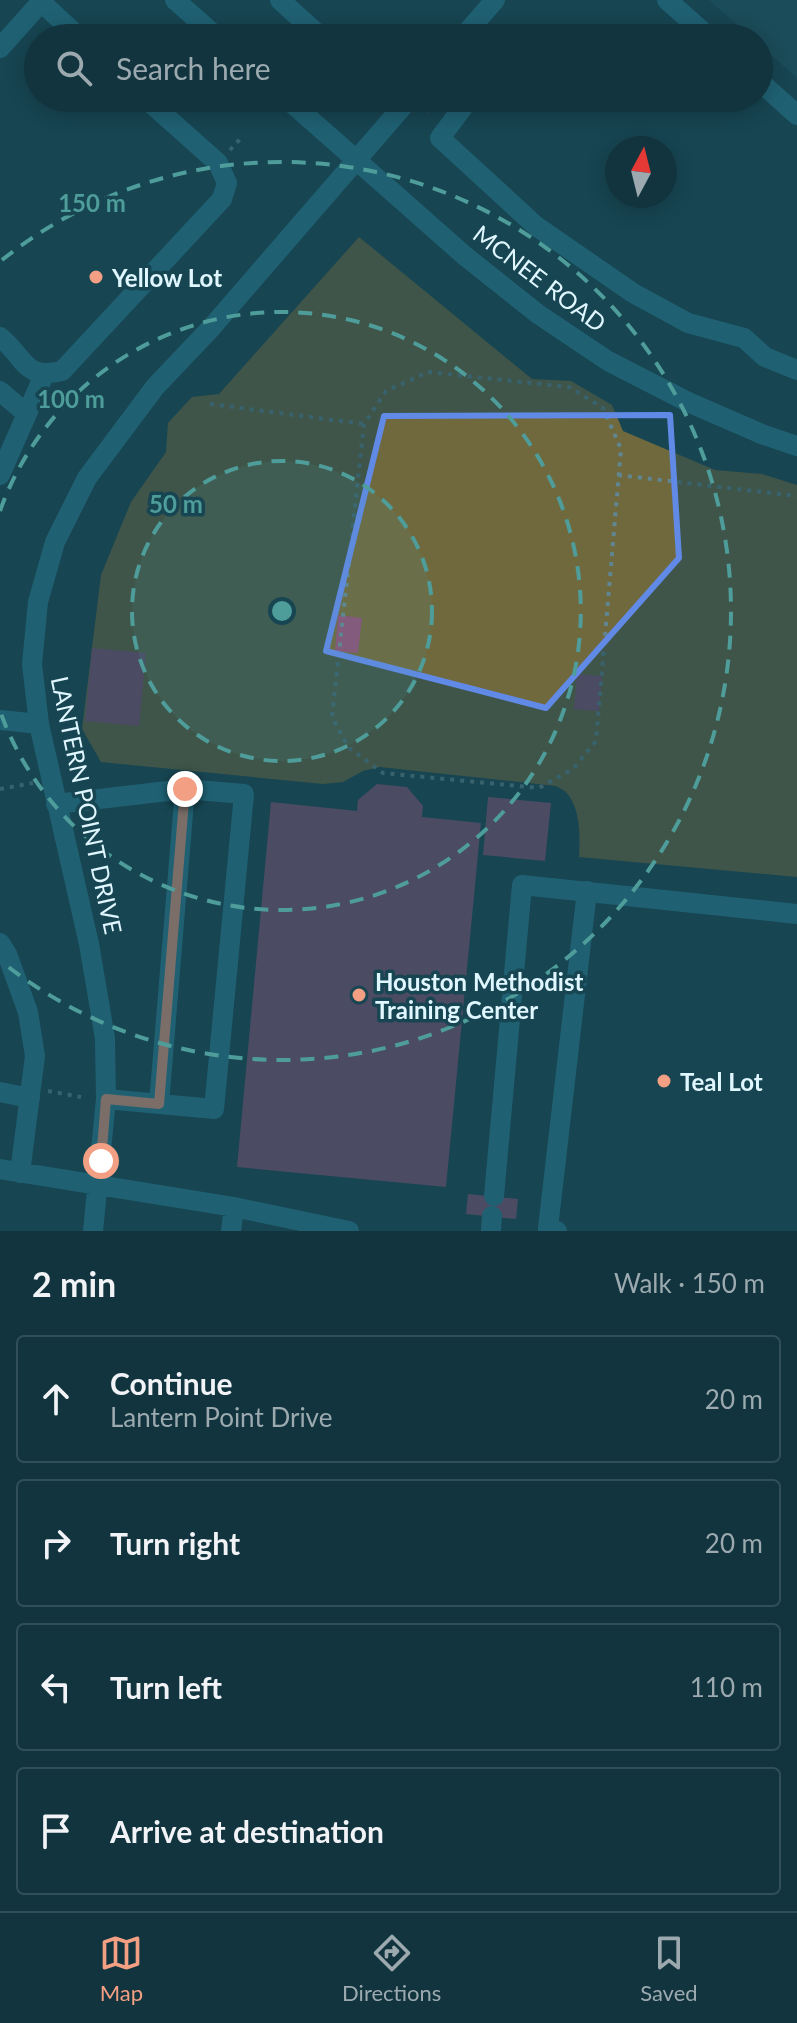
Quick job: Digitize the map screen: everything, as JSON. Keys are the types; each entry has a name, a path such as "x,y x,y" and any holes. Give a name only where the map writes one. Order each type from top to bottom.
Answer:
{"street":[{"path":"280,0 307,24"},
{"path":"474,24 495,0"},
{"path":"667,0 694,24"},
{"path":"0,48 41,2 65,24"},
{"path":"183,2 204,24"},
{"path":"773,94 797,115"},
{"path":"0,337 31,371 44,375 62,371 222,199 227,183 218,163 161,112"},
{"name":"MCNEE ROAD","path":"302,112 477,266 538,314 608,361 688,402 797,446"},
{"name":"LANTERN POINT DRIVE","path":"93,1231 106,1099 105,1038 89,944 39,724 32,664 38,602 55,542 87,478 155,387 211,328 398,112"},
{"path":"459,112 440,138 536,226 633,293 688,323 744,338 765,357 797,370"},
{"path":"0,475 44,375"},
{"path":"0,391 27,414"},
{"path":"0,720 39,724"},
{"path":"159,1104 185,789"},
{"path":"56,804 185,789 244,794 214,1109 106,1099"},
{"path":"493,1215 522,885 797,914"},
{"path":"557,1231 548,1228 587,891"},
{"path":"0,943 28,1012 35,1056 31,1093 10,1171 234,1207 349,1231"},
{"path":"0,1092 31,1093"},
{"path":"231,1231 234,1207"}],"path":[{"path":"428,372 569,387 603,408 621,449 596,741 573,769 539,788 383,773 348,747 332,717 364,424 386,391 428,372"},
{"path":"210,404 364,424"},
{"path":"618,475 797,496"},
{"path":"0,789 33,783"},
{"path":"31,1093 81,1097"}],"highlighted area":[{"path":"670,415 679,558 546,708 326,651 384,416"}],"shaded area":[{"path":"709,0 797,0 797,78 773,57 773,24 736,24"},
{"path":"359,237 532,379 571,381 612,405 623,431 715,470 762,474 797,485 797,877 579,857 575,807 567,793 556,786 380,767 363,771 343,782 323,784 101,762 82,729 101,575 131,502 166,452 168,423 192,397 219,394"}],"building":[{"path":"338,615 362,618 358,653 335,651"},
{"path":"92,648 146,653 139,726 85,721"},
{"path":"577,674 602,676 599,711 574,709"},
{"name":"Houston Methodist Training Center","path":"377,784 407,787 423,806 422,817 481,823 446,1187 237,1167 271,802 357,811 358,800"},
{"path":"488,797 551,803 545,861 483,855"},
{"path":"468,1194 518,1199 516,1219 466,1214"}],"place":[{"name":"Yellow Lot","path":"96,277"},
{"name":"Houston Methodist Training Center","path":"359,995"},
{"name":"Teal Lot","path":"664,1081"}],"route":[{"path":"101,1161 106,1099 159,1104 185,789"}]}
